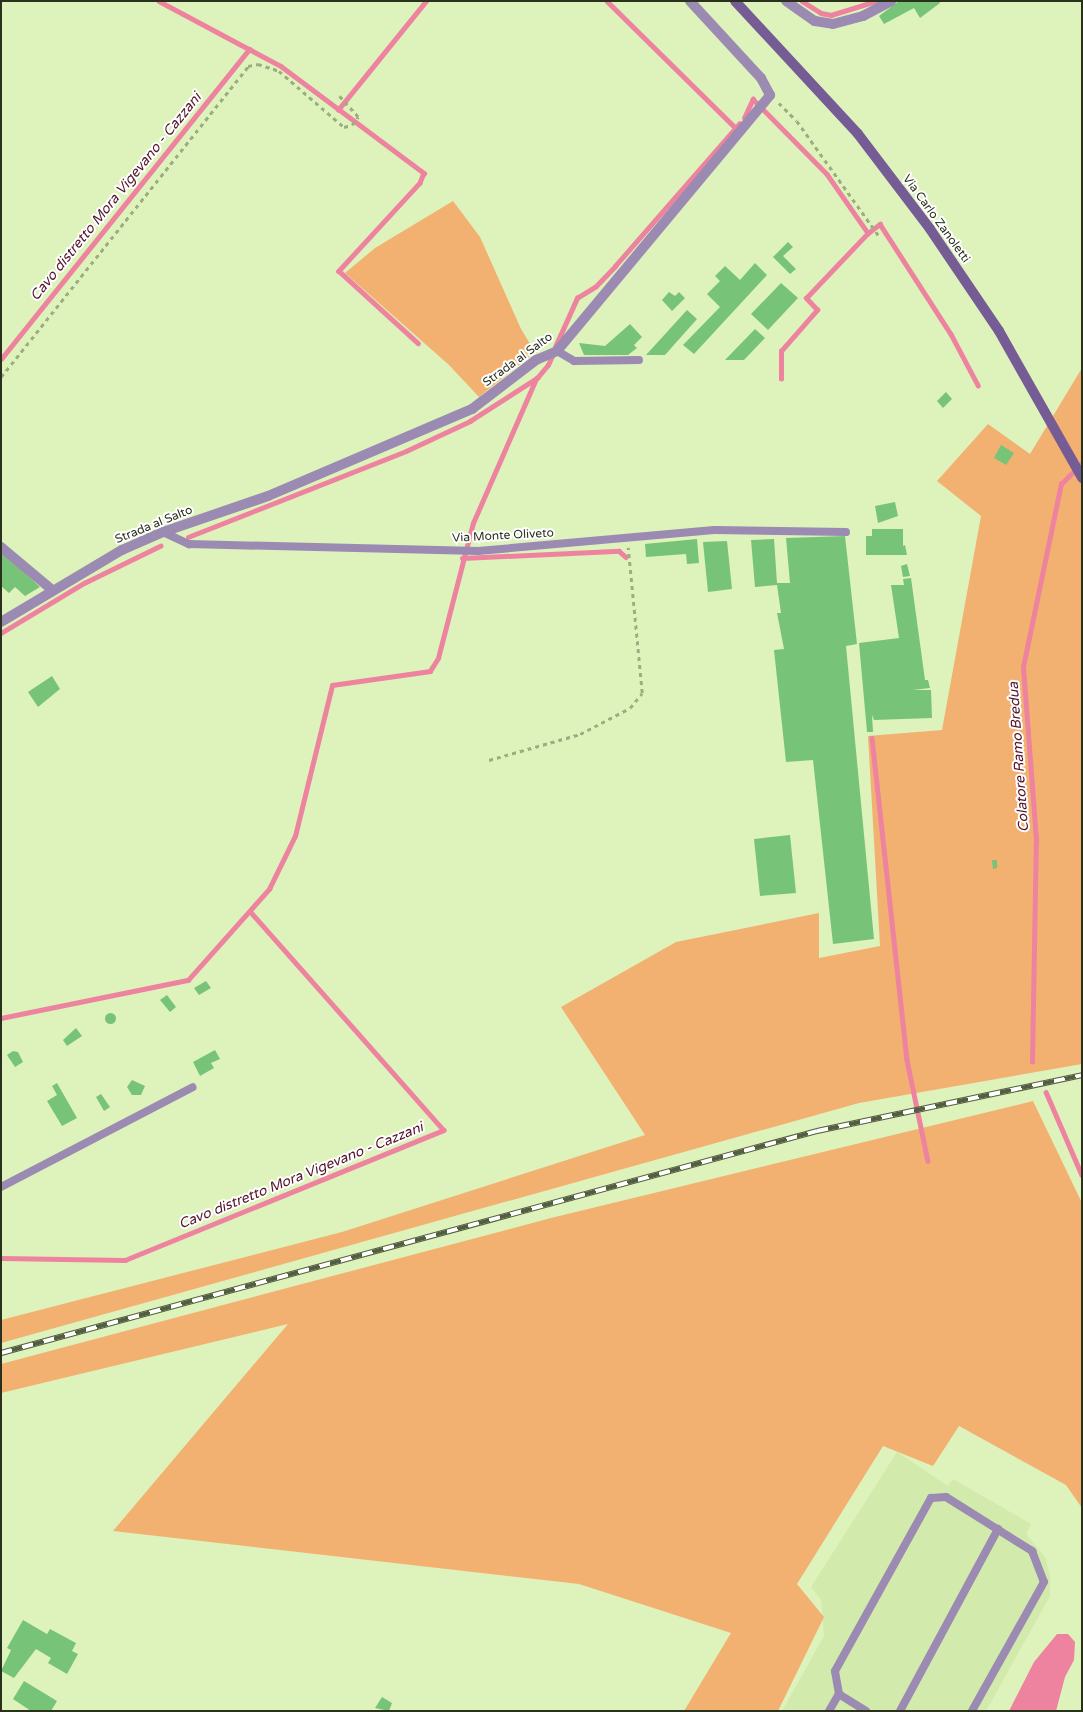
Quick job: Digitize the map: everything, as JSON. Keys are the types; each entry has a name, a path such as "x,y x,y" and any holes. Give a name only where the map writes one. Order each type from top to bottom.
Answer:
{"main road":[{"name":"Via Carlo Zanoletti","path":"735,1 858,134 930,229 999,331 1080,475"}],"street":[{"path":"690,1 761,78 767,98"},
{"path":"786,1 815,21 833,24 863,16 891,1"},
{"name":"Strada al Salto","path":"1,622 51,589 122,550 163,532 268,496 472,409 536,360 553,352 767,98"},
{"path":"1,547 51,589"}],"lane":[{"path":"553,352 574,361 639,360"},
{"name":"Via Monte Oliveto","path":"163,532 189,544 458,551 628,539 714,530 846,532"},
{"path":"1,1188 193,1087"},
{"path":"829,1711 839,1694 835,1671 931,1498 946,1497 1032,1550 1044,1582 972,1711"},
{"path":"900,1711 998,1529"},
{"path":"839,1694 866,1711"}],"path":[{"path":"1,377 248,66 258,64 279,71 344,127 352,125 358,117 340,96"},
{"path":"767,98 797,121 878,235"},
{"path":"490,760 580,734 630,708 642,693 628,539"}],"shaded area":[{"path":"453,201 480,237 521,329 535,352 479,397 449,365 345,273 375,248"},
{"path":"1082,368 1082,1064 859,1103 1,1343 1,1320 342,1232 645,1135 561,1007 676,942 819,913 819,958 880,946 868,736 942,730 981,516 937,481 988,424 1030,454"},
{"path":"1033,1101 1082,1203 1082,1508 1066,1485 959,1426 933,1466 883,1446 797,1584 824,1617 778,1711 684,1711 731,1633 579,1584 113,1531 288,1324 1,1393 1,1364 551,1218"},
{"path":"897,1452 948,1486 953,1479 1031,1524 1026,1534 1045,1557 1050,1575 1050,1596 986,1711 782,1711 824,1636 821,1600 811,1587"},
{"path":"1057,1634 1068,1634 1075,1642 1074,1660 1065,1677 1056,1711 1009,1711 1034,1662"}],"building":[{"path":"899,1 939,1 940,3 920,18 914,8 884,24 879,16"},
{"path":"788,242 793,247 783,256 796,269 790,274 773,257"},
{"path":"755,263 767,275 694,354 683,345 720,307 707,294 720,281 715,276 725,266 740,280"},
{"path":"781,283 798,298 768,330 751,314"},
{"path":"669,292 675,296 679,292 685,298 672,311 662,300"},
{"path":"687,310 697,319 665,355 646,355"},
{"path":"630,324 642,337 634,345 637,348 628,355 584,355 579,343 605,346"},
{"path":"755,329 765,338 744,360 725,360"},
{"path":"946,392 952,399 943,408 937,401"},
{"path":"1001,445 1014,453 1006,465 994,458"},
{"path":"895,502 898,516 878,523 875,506"},
{"path":"872,529 903,529 903,546 905,545 907,555 866,555 866,536 872,536"},
{"path":"845,536 857,644 846,646 874,939 833,944 813,760 786,762 774,650 784,649 777,613 781,613 777,585 755,587 751,540 774,539 777,583 790,583 786,538"},
{"path":"697,539 699,563 687,564 686,554 646,557 645,544"},
{"path":"727,541 732,589 708,592 703,542"},
{"path":"1,553 40,587 25,596 15,587 9,593 1,586"},
{"path":"907,564 910,576 903,577 901,566"},
{"path":"911,578 925,680 928,680 930,688 913,690 931,690 932,718 874,720 872,715 873,732 867,732 859,643 899,638 891,585 904,585 903,579"},
{"path":"52,676 60,689 38,707 28,692"},
{"path":"790,835 796,893 760,896 754,839"},
{"path":"992,860 997,860 997,868 993,869"},
{"path":"206,981 211,988 199,995 194,988"},
{"path":"167,995 176,1007 170,1012 160,1000"},
{"path":"110,1012 116,1018 110,1024 104,1018"},
{"path":"76,1028 82,1036 67,1046 63,1040"},
{"path":"215,1050 220,1059 211,1063 214,1068 200,1076 193,1062"},
{"path":"13,1051 18,1052 23,1062 15,1067 7,1055"},
{"path":"132,1080 145,1086 141,1095 132,1095 127,1087"},
{"path":"57,1083 77,1118 62,1126 47,1101 57,1095 52,1086"},
{"path":"101,1094 110,1107 104,1111 96,1097"},
{"path":"23,1620 47,1634 50,1629 76,1643 72,1651 78,1654 67,1674 48,1663 51,1658 36,1649 14,1678 1,1671 11,1650 7,1648"},
{"path":"24,1681 57,1701 51,1711 31,1711 13,1699"},
{"path":"382,1697 392,1703 389,1711 375,1708"}],"waterway":[{"name":"Cavo distretto Mora Vigevano - Cazzani","path":"159,1 249,49"},
{"name":"Cavo distretto Mora Vigevano - Cazzani","path":"338,110 426,1"},
{"name":"Cavo distretto Mora Vigevano - Cazzani","path":"607,1 736,128"},
{"name":"Cavo distretto Mora Vigevano - Cazzani","path":"802,1 821,13 831,15 876,1"},
{"name":"Cavo distretto Mora Vigevano - Cazzani","path":"1,359 249,49 281,66 424,173 420,183 339,271 418,343"},
{"name":"Cavo distretto Mora Vigevano - Cazzani","path":"744,118 753,99 827,174 868,233 880,224 951,334 978,385"},
{"name":"Cavo distretto Mora Vigevano - Cazzani","path":"555,347 577,298 596,286 615,266 739,124"},
{"name":"Cavo distretto Mora Vigevano - Cazzani","path":"781,379 781,351 817,310 806,298 868,233"},
{"name":"Cavo distretto Mora Vigevano - Cazzani","path":"188,537 406,451 470,421 537,378 548,365 553,354"},
{"name":"Cavo distretto Mora Vigevano - Cazzani","path":"1,1018 188,980 269,889 295,836 332,685 430,671 438,658 473,523 536,379"},
{"name":"Colatore Ramo Bredua","path":"1032,1062 1036,840 1023,667 1061,484 1082,463"},
{"path":"1,633 84,583 160,546"},
{"name":"Cavo distretto Mora Vigevano - Cazzani","path":"462,558 619,551 626,557"},
{"path":"872,738 907,1060 928,1161"},
{"name":"Cavo distretto Mora Vigevano - Cazzani","path":"1,1258 125,1260 443,1130 250,912"},
{"name":"Colatore Ramo Bredua","path":"1046,1092 1082,1175"}],"railway":[{"path":"1,1353 817,1131 1082,1075"}]}
